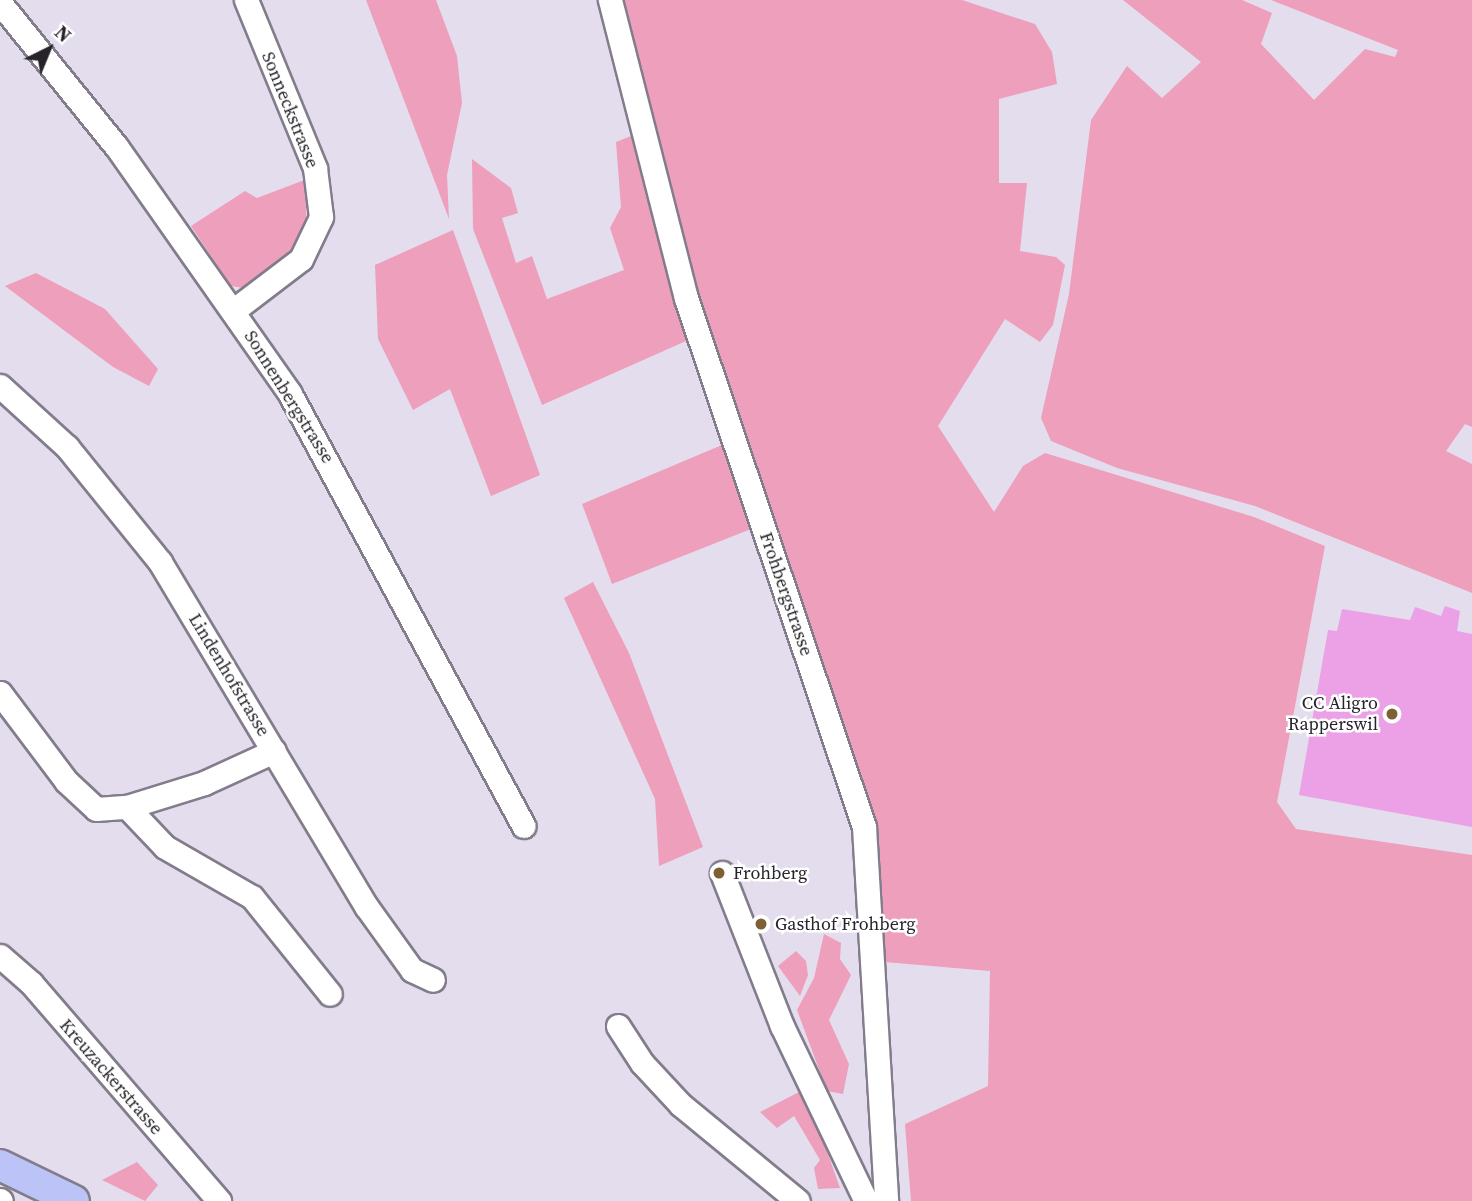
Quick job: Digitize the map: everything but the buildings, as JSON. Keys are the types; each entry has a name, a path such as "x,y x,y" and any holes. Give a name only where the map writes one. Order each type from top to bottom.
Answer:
{"main road":[{"path":"0,1165 74,1201"}],"street":[{"name":"Sonneckstrasse","path":"234,310 301,259 321,217 315,167 246,0"},
{"name":"Frohbergstrasse","path":"610,0 686,298 864,827 886,1201"},
{"name":"Sonnenbergstrasse","path":"0,3 116,146 234,310 321,446 524,826"},
{"name":"Lindenhofstrasse","path":"0,386 67,447 126,515 160,562 366,906 412,970 433,980"},
{"path":"0,694 88,805 103,810 127,807 204,783 274,751"},
{"path":"127,807 165,847 252,897 330,994"},
{"path":"722,873 782,1026 866,1201"},
{"name":"Kreuzackerstrasse","path":"0,956 30,983 219,1201"},
{"path":"618,1026 642,1063 681,1105 798,1201"}],"shaded area":[{"path":"366,0 436,0 457,56 462,103 447,175 449,219"},
{"path":"624,0 962,0 1035,24 1052,52 1057,84 999,99 999,183 1027,183 1020,251 1056,257 1065,265 1053,325 1040,342 1005,319 938,426 994,512 1023,466 1045,453 1254,517 1325,546 1277,802 1296,829 1472,855 1472,1201 911,1201 905,1124 988,1086 990,971 884,962 873,830 671,206"},
{"path":"1123,0 1242,0 1272,13 1261,44 1314,100 1365,49 1395,57 1398,50 1271,0 1472,0 1472,427 1465,424 1446,451 1472,464 1472,593 1255,506 1117,468 1051,441 1041,418 1069,294 1091,120 1127,66 1162,98 1201,62"},
{"path":"631,136 686,341 542,405 473,229 472,159 511,188 518,213 502,218 516,263 532,256 547,299 624,270 610,228 621,207 616,142"},
{"path":"307,179 306,223 291,252 243,288 231,286 191,226 245,191 257,198"},
{"path":"453,230 540,475 491,496 450,389 413,410 378,339 375,265"},
{"path":"36,273 105,309 158,369 149,386 113,367 5,286"},
{"path":"722,445 751,529 612,584 582,504"},
{"path":"593,582 629,653 703,847 659,866 655,799 564,598"},
{"path":"824,934 841,943 840,959 851,975 829,1020 849,1064 843,1094 827,1091 797,1010 814,978"},
{"path":"796,951 806,961 808,975 800,996 778,966"},
{"path":"805,1089 840,1188 818,1189 814,1168 820,1160 794,1116 777,1128 760,1112"},
{"path":"137,1162 158,1185 145,1201 102,1180"}],"place":[{"name":"CC Aligro Rapperswil","path":"1392,714"},
{"name":"Frohberg","path":"719,873"},
{"name":"Gasthof Frohberg","path":"761,924"}]}
